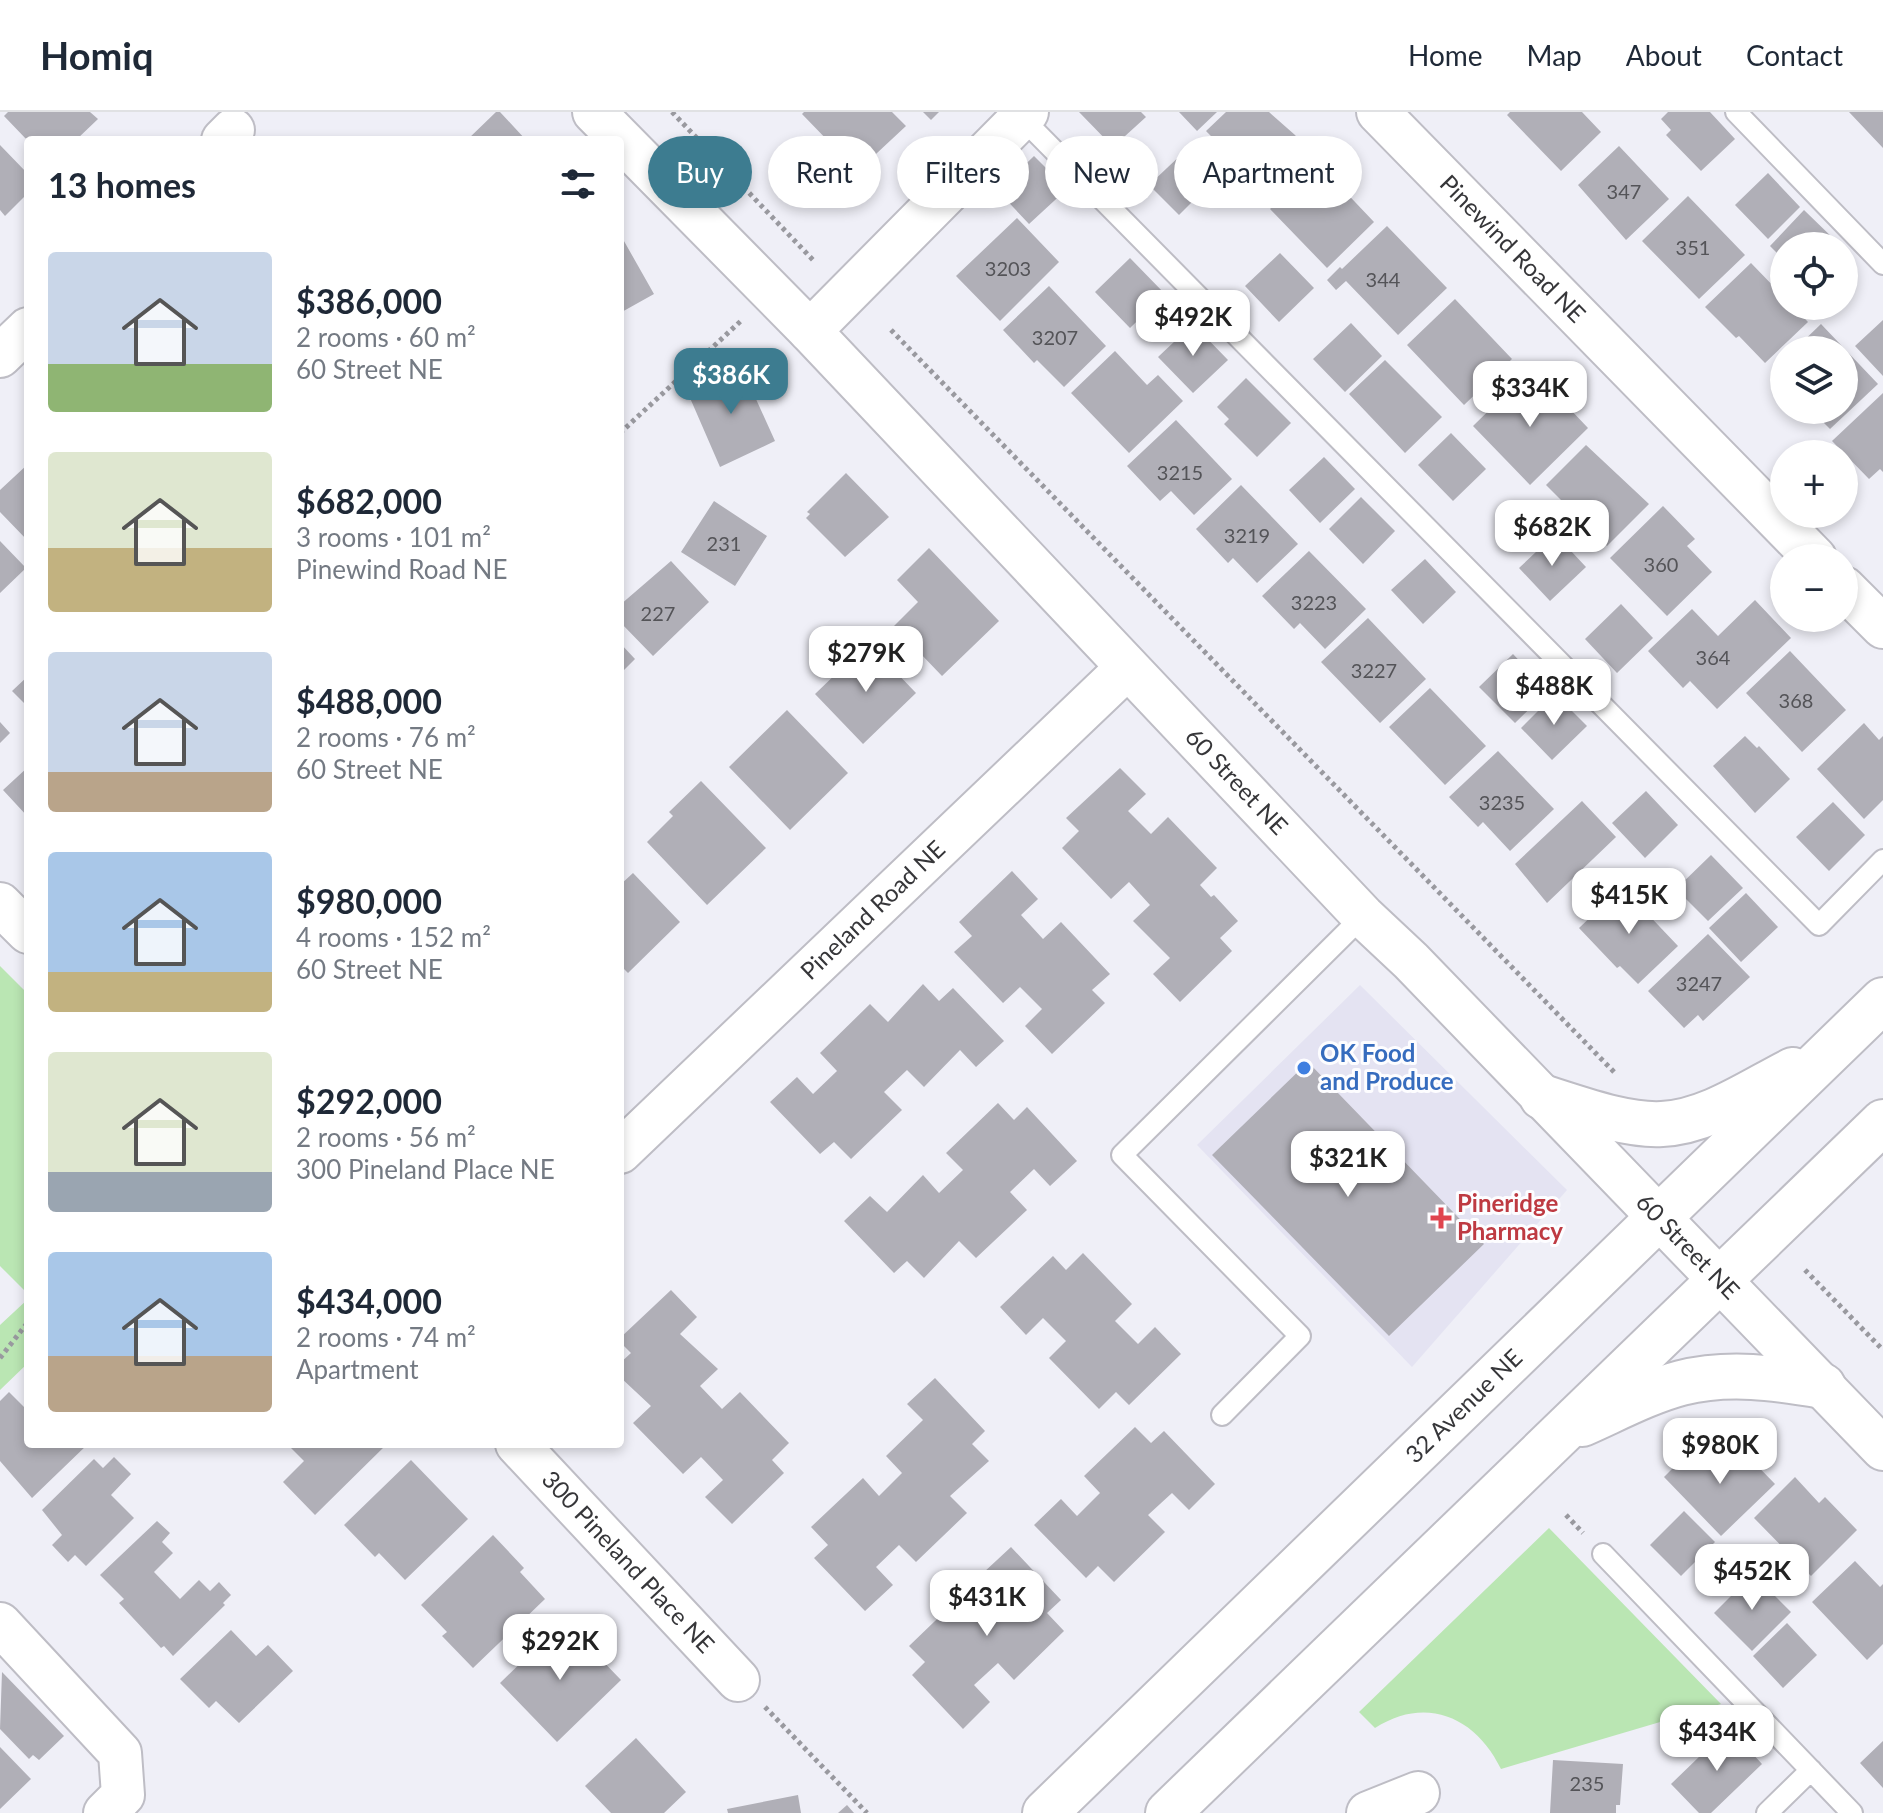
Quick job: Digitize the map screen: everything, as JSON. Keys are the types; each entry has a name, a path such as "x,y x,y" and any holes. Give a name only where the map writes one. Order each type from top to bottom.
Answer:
{"main road":[{"name":"32 Avenue NE","path":"1045,1813 1883,1000"},
{"path":"1542,1097 1618,1119 1662,1124 1703,1115 1831,1051"},
{"path":"1168,1813 1883,1122"},
{"path":"1562,1432 1680,1384 1752,1376 1823,1386"}],"street":[{"name":"60 Street NE","path":"594,112 617,136"},
{"name":"Pinewind Road NE","path":"1378,112 1801,544"},
{"path":"810,331 1022,114"},
{"name":"60 Street NE","path":"624,143 810,331 1363,916 1411,961 1883,1449"},
{"path":"0,356 24,333"},
{"path":"1858,602 1883,627"},
{"name":"Pineland Road NE","path":"624,1148 1127,668"},
{"path":"0,904 24,928"},
{"name":"300 Pineland Place NE","path":"521,1448 738,1680"},
{"path":"0,1624 120,1753 123,1795 105,1813"},
{"path":"1368,1813 1418,1793"}],"lane":[{"path":"1736,112 1883,264"},
{"path":"1022,114 1819,925 1883,860"},
{"path":"1222,1415 1300,1336 1122,1155 1363,916"},
{"path":"1603,1554 1852,1813"},
{"path":"1767,1813 1811,1770"}],"path":[{"path":"672,112 814,261"},
{"path":"624,429 771,293"},
{"path":"891,330 1620,1078"},
{"path":"1805,1270 1883,1350"},
{"path":"0,1358 24,1327"},
{"path":"738,1680 867,1813"}],"shaded area":[{"path":"1360,985 1567,1190 1412,1367 1197,1145"}],"green space":[{"path":"0,966 24,990 24,1290 0,1266"},
{"path":"24,1303 24,1367 0,1390 0,1325"},
{"path":"1549,1528 1721,1704 1501,1769 1478,1736 1464,1724 1448,1717 1413,1713 1375,1728 1359,1712"}],"building":[{"path":"8,112 90,112 98,119 80,136 24,137 4,116"},
{"path":"496,112 500,112 522,136 471,136"},
{"path":"892,112 906,126 881,149 881,136 823,136 802,114"},
{"path":"923,112 939,112 931,120"},
{"path":"1079,112 1141,112 1146,117 1125,136 1102,136"},
{"path":"1179,112 1217,112 1197,131"},
{"path":"1226,112 1269,112 1296,136 1211,136 1206,131"},
{"path":"1510,112 1582,112 1601,132 1561,171 1507,115"},
{"path":"1668,112 1710,112 1735,139 1701,171 1666,135 1671,130 1661,119"},
{"path":"1849,112 1883,112 1883,148"},
{"path":"0,145 24,170 24,197 5,216 0,210"},
{"path":"1619,146 1669,199 1626,240 1578,185"},
{"path":"1034,156 1045,167 1046,208 1029,224 1014,208 1029,208 1029,161"},
{"path":"1174,161 1174,208 1186,208 1179,215 1158,194 1158,176"},
{"path":"1768,173 1800,207 1775,232 1770,232 1768,239 1735,205"},
{"path":"1688,196 1745,255 1699,299 1642,241"},
{"path":"1361,208 1374,222 1327,268 1270,209"},
{"path":"1804,210 1827,232 1783,232"},
{"path":"1017,218 1059,262 1000,321 956,276"},
{"path":"1387,226 1447,288 1398,335 1346,281 1336,290 1327,280"},
{"path":"624,241 654,294 624,311"},
{"path":"1280,253 1314,288 1279,322 1245,286"},
{"path":"1130,258 1165,294 1130,328 1095,292"},
{"path":"1751,263 1770,283 1770,320 1808,322 1793,336 1770,336 1770,358 1765,363 1705,307"},
{"path":"1049,286 1106,346 1064,387 1037,360 1034,363 1003,330"},
{"path":"1455,299 1512,359 1464,405 1407,345"},
{"path":"1883,320 1883,376 1858,349 1858,343"},
{"path":"1351,323 1382,356 1345,392 1313,359"},
{"path":"1193,324 1228,360 1193,393 1158,357"},
{"path":"1821,324 1832,336 1809,336"},
{"path":"1115,351 1147,385 1158,375 1183,401 1129,453 1071,393"},
{"path":"1385,360 1442,417 1405,453 1349,394"},
{"path":"1858,363 1878,384 1858,403"},
{"path":"741,366 775,441 720,467 687,391"},
{"path":"1523,377 1542,396 1550,388 1588,428 1530,485 1473,426"},
{"path":"1246,378 1291,423 1257,457 1224,424 1229,419 1217,407"},
{"path":"1883,393 1883,472 1880,469 1869,479 1858,468 1858,440 1833,440 1850,424 1858,424 1858,417"},
{"path":"1176,420 1232,479 1194,515 1171,491 1160,501 1127,466"},
{"path":"1451,433 1486,469 1453,501 1418,465"},
{"path":"1586,445 1649,504 1607,546 1546,485"},
{"path":"1324,457 1355,489 1320,523 1289,490"},
{"path":"24,468 24,537 0,512 0,490"},
{"path":"846,473 889,517 845,557 806,518 810,514 807,512"},
{"path":"1241,485 1298,544 1257,583 1233,558 1228,563 1196,529"},
{"path":"1361,497 1395,531 1363,564 1329,529"},
{"path":"714,501 767,536 735,586 681,552"},
{"path":"1663,506 1695,539 1687,546 1712,572 1667,616 1610,558"},
{"path":"1555,534 1586,567 1550,601 1519,568"},
{"path":"0,541 24,566 24,570 0,593"},
{"path":"929,548 999,621 942,676 894,626 918,602 897,580"},
{"path":"1309,551 1366,609 1325,649 1300,623 1294,629 1262,596"},
{"path":"1425,559 1456,592 1423,624 1391,590"},
{"path":"671,561 709,602 653,656 624,626 624,602"},
{"path":"1755,600 1770,616 1770,632 1785,632 1791,638 1717,709 1690,681 1683,688 1648,651 1692,609 1718,636"},
{"path":"1621,604 1653,638 1617,673 1585,639"},
{"path":"1368,618 1426,679 1380,723 1321,662"},
{"path":"868,643 916,693 863,744 815,694"},
{"path":"624,647 635,659 624,670"},
{"path":"1790,651 1846,710 1802,752 1746,693"},
{"path":"1513,654 1548,691 1515,723 1479,687"},
{"path":"24,680 24,703 12,691"},
{"path":"1430,688 1486,746 1445,785 1389,727"},
{"path":"1555,694 1587,726 1552,760 1521,728"},
{"path":"787,710 848,773 790,830 729,767"},
{"path":"0,722 10,733 0,743"},
{"path":"1864,723 1879,740 1883,736 1883,800 1864,819 1817,769"},
{"path":"1745,736 1757,748 1759,746 1790,779 1755,813 1713,766"},
{"path":"1498,751 1554,809 1510,851 1483,822 1478,827 1449,797"},
{"path":"1120,768 1146,794 1128,811 1151,834 1168,817 1217,868 1200,885 1238,921 1220,938 1232,951 1180,1002 1153,974 1170,958 1133,921 1150,905 1129,882 1111,899 1062,848 1079,831 1066,818"},
{"path":"24,771 24,813 3,790"},
{"path":"701,781 766,848 707,905 647,842 673,816 669,812"},
{"path":"1646,791 1678,825 1645,858 1612,823"},
{"path":"1582,801 1616,837 1547,903 1515,864"},
{"path":"1833,802 1865,835 1829,871 1796,837"},
{"path":"1711,855 1743,888 1708,921 1676,889"},
{"path":"1012,871 1038,899 1021,915 1043,939 1061,922 1110,974 1092,990 1105,1003 1052,1054 1025,1026 1042,1009 1020,987 1003,1003 954,952 972,936 959,922"},
{"path":"633,873 680,922 628,973 624,969 624,881"},
{"path":"1622,887 1678,946 1638,984 1620,966 1617,968 1579,928"},
{"path":"1746,893 1778,927 1741,962 1709,928"},
{"path":"1708,934 1750,977 1703,1021 1698,1015 1684,1028 1648,991"},
{"path":"923,984 939,1001 953,988 1004,1041 976,1067 960,1050 924,1087 907,1070 884,1092 902,1110 851,1159 834,1142 820,1154 770,1102 797,1077 813,1094 837,1071 820,1053 870,1004 888,1022"},
{"path":"1308,1062 1484,1244 1389,1336 1212,1155"},
{"path":"998,1103 1014,1120 1027,1107 1077,1161 1050,1186 1034,1169 1010,1192 1027,1210 976,1258 959,1241 924,1278 907,1261 894,1273 844,1221 870,1196 887,1212 923,1175 939,1193 963,1170 946,1153"},
{"path":"1083,1253 1132,1304 1115,1321 1138,1344 1155,1327 1181,1354 1129,1405 1116,1392 1099,1409 1049,1358 1066,1341 1043,1318 1026,1335 1000,1307 1053,1256 1066,1270"},
{"path":"671,1290 697,1317 680,1334 718,1369 700,1386 722,1409 740,1392 789,1443 772,1460 784,1473 732,1524 705,1497 723,1480 701,1457 683,1474 633,1423 651,1406 624,1381 624,1359 631,1353 624,1346 624,1334"},
{"path":"935,1378 985,1431 972,1444 989,1461 950,1496 967,1513 916,1562 899,1545 876,1567 893,1585 865,1611 814,1558 828,1545 811,1527 863,1478 879,1496 902,1473 886,1456 923,1420 907,1404"},
{"path":"9,1392 24,1407 24,1448 84,1448 32,1498 0,1461 0,1401"},
{"path":"1135,1427 1151,1443 1164,1431 1215,1484 1189,1510 1172,1493 1148,1515 1165,1532 1114,1582 1098,1566 1086,1578 1034,1525 1061,1499 1077,1516 1100,1493 1084,1476"},
{"path":"1696,1445 1716,1466 1738,1446 1775,1484 1721,1536 1664,1477"},
{"path":"291,1448 383,1448 315,1515 283,1482 304,1461"},
{"path":"114,1457 131,1474 111,1495 134,1518 86,1566 75,1555 68,1562 52,1545 62,1535 42,1510 94,1459 103,1468"},
{"path":"411,1460 468,1519 405,1580 379,1553 375,1557 344,1525"},
{"path":"1795,1477 1819,1503 1825,1497 1857,1530 1811,1576 1754,1518"},
{"path":"1684,1511 1715,1542 1681,1576 1650,1545"},
{"path":"157,1521 170,1533 162,1542 173,1553 154,1572 180,1599 199,1580 210,1591 219,1582 231,1595 223,1603 225,1605 173,1656 164,1646 161,1648 119,1603 124,1599 100,1575"},
{"path":"493,1535 524,1568 520,1572 545,1599 473,1668 442,1636 447,1632 421,1605"},
{"path":"1011,1547 1061,1600 1047,1613 1064,1631 1014,1680 998,1663 974,1685 990,1702 963,1729 912,1675 925,1662 909,1646 961,1596 976,1613 1000,1591 983,1573"},
{"path":"1855,1561 1880,1587 1883,1584 1883,1644 1867,1660 1812,1602"},
{"path":"1753,1574 1791,1612 1752,1651 1714,1613"},
{"path":"564,1621 621,1680 557,1742 500,1683"},
{"path":"1787,1623 1817,1655 1783,1688 1753,1656"},
{"path":"231,1630 256,1656 268,1645 293,1671 239,1723 216,1701 209,1708 180,1679"},
{"path":"2,1672 64,1736 39,1760 33,1755 29,1759 0,1729"},
{"path":"1729,1728 1762,1764 1711,1813 1699,1813 1671,1784"},
{"path":"636,1738 686,1792 664,1813 611,1813 585,1786"},
{"path":"1883,1741 1883,1788 1860,1763"},
{"path":"0,1747 31,1779 0,1809"},
{"path":"1553,1760 1623,1764 1620,1805 1616,1805 1616,1813 1550,1813"},
{"path":"798,1795 801,1813 728,1813 727,1809"},
{"path":"847,1805 854,1813 838,1813"}],"place":[{"name":"OK Food and Produce","path":"1304,1068"},
{"name":"Pineridge Pharmacy","path":"1441,1218"}]}
